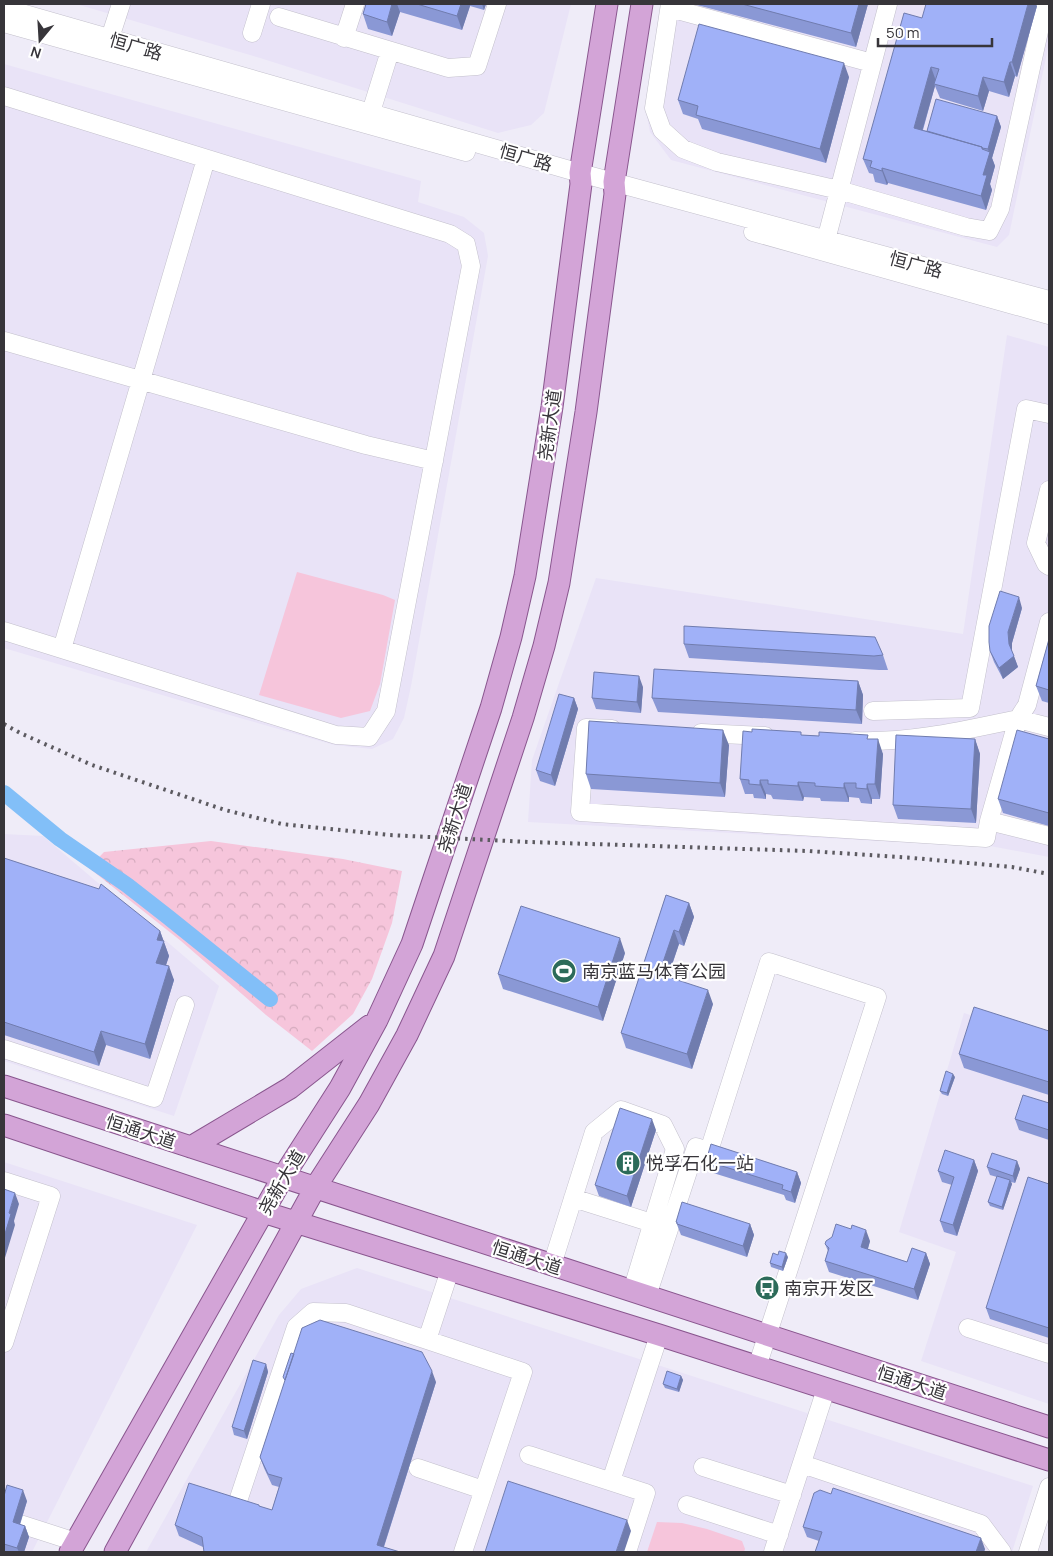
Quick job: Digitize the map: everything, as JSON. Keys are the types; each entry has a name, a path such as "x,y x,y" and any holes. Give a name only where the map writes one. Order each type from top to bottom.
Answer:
{"main road":[{"name":"尧新大道","path":"73,1547 282,1177 340,1088 377,1020 412,944 490,708 511,637 526,576 552,408 581,179 607,4"},
{"name":"尧新大道","path":"115,1552 315,1188 369,1104 407,1035 444,956 523,718 544,646 559,583 586,412 615,188 642,4"},
{"path":"192,1147 290,1088 377,1020"},
{"name":"恒通大道","path":"4,1086 1049,1427"},
{"name":"恒通大道","path":"4,1125 296,1223 659,1335 1049,1460"}],"street":[{"path":"110,38 120,4"},
{"path":"252,33 261,4"},
{"path":"344,38 355,4"},
{"path":"279,17 448,68 477,66 498,4"},
{"path":"826,240 888,4"},
{"path":"872,63 670,6 654,108 662,130 683,149 717,162 839,190 966,227 989,231 1000,208 1045,4"},
{"name":"恒广路","path":"4,8 371,112 581,179"},
{"name":"恒广路","path":"4,23 581,179 826,240 1049,300"},
{"path":"371,112 390,51"},
{"path":"4,96 450,234 466,244 471,266 386,711 370,737 336,736 4,631"},
{"path":"62,649 206,158"},
{"name":"恒广路","path":"615,188 1049,315"},
{"path":"4,341 366,445 434,461"},
{"path":"873,711 970,708 1026,409 1049,414"},
{"path":"1049,490 1036,543 1046,564 1049,566"},
{"path":"626,730 586,728 580,812 986,838 989,821 1018,719 1027,705 1049,622"},
{"path":"834,740 874,742 940,736 1018,719 1049,727"},
{"path":"685,732 785,737"},
{"path":"989,821 1049,836"},
{"path":"640,1294 696,1147 709,1151 769,962 877,997 757,1367"},
{"path":"4,1049 154,1098 185,1005"},
{"path":"552,1265 594,1132 620,1110 663,1125 675,1149 652,1223 640,1294"},
{"path":"4,1181 51,1196 4,1343"},
{"path":"574,1198 652,1223"},
{"path":"427,1340 450,1270"},
{"path":"236,1508 296,1327 313,1312 346,1313 383,1333 427,1340 523,1372 463,1552"},
{"path":"968,1328 1049,1354"},
{"path":"611,1482 659,1335"},
{"path":"773,1552 826,1389"},
{"path":"529,1455 646,1493 627,1552"},
{"path":"802,1464 981,1524 1002,1552"},
{"path":"703,1467 792,1495"},
{"path":"418,1468 484,1490"},
{"path":"1028,1552 1049,1487"},
{"path":"687,1505 779,1535"},
{"path":"20,1524 73,1547"}],"shaded area":[{"path":"76,4 571,4 544,113 531,125 498,133 260,58"},
{"path":"663,4 1049,4 1049,43 1009,235 997,247 671,160 650,132 646,111"},
{"path":"4,64 421,181 418,202 464,217 484,233 488,256 411,686 404,718 393,739 372,749 334,745 4,648"},
{"path":"1007,335 1049,347 1049,857 974,843 897,842 528,822 532,760 596,578 963,634"},
{"path":"4,834 43,836 219,986 174,1116 4,1061"},
{"path":"964,1013 1049,1040 1049,1404 921,1361 956,1252 899,1232"},
{"path":"4,1162 197,1225 32,1552 4,1552"},
{"path":"357,1268 1033,1486 1012,1552 146,1552 279,1315 301,1289"}],"green space":[{"path":"297,572 383,595 395,600 380,684 370,711 341,718 259,695"},
{"path":"211,841 343,859 402,871 392,923 372,979 353,1014 312,1051 266,1015 181,941 89,868 104,852"},
{"path":"657,1522 682,1523 707,1529 742,1541 745,1549 744,1552 647,1552"}],"building":[{"path":"366,4 392,4 387,22 363,14"},
{"path":"417,4 461,4 457,16"},
{"path":"742,4 859,4 851,33"},
{"path":"926,4 1028,4 1012,62 1010,62 1004,82 983,77 978,96 934,84 939,69 931,67 914,128 982,147 982,149 990,152 983,175 987,175 981,196 882,168 882,171 870,167 872,161 863,159 904,13 922,18"},
{"path":"699,24 844,63 820,149 696,115 698,106 678,100"},
{"path":"936,99 997,116 988,149 927,131"},
{"path":"1000,591 1019,597 1008,632 1009,644 1014,656 999,668 990,651 989,626"},
{"path":"684,626 875,637 883,655 684,644"},
{"path":"1049,639 1049,690 1036,686"},
{"path":"654,669 858,681 856,710 652,698"},
{"path":"594,672 639,676 637,702 592,698"},
{"path":"559,694 574,698 551,775 536,770"},
{"path":"589,721 723,730 720,783 586,774"},
{"path":"752,729 801,732 801,735 819,736 819,732 868,735 867,739 878,739 875,784 867,784 867,789 856,788 856,783 844,783 844,788 815,786 815,783 798,782 798,786 768,784 768,780 760,780 760,785 749,784 749,780 740,779 743,731 752,732"},
{"path":"1017,730 1049,739 1049,813 998,799"},
{"path":"896,735 975,739 971,809 893,805"},
{"path":"4,858 99,889 101,884 160,931 157,940 164,941 156,963 169,966 145,1044 101,1031 94,1052 4,1022"},
{"path":"666,895 689,903 679,932 674,930 659,974 708,990 687,1054 621,1033"},
{"name":"南京蓝马体育公园","path":"521,906 620,938 598,1007 498,974"},
{"path":"974,1007 1049,1031 1049,1082 959,1054"},
{"path":"946,1071 953,1074 947,1093 940,1091"},
{"path":"1023,1095 1049,1103 1049,1130 1015,1119"},
{"name":"悦孚石化一站","path":"620,1108 652,1119 627,1196 595,1185"},
{"path":"711,1144 797,1172 791,1192 782,1189 783,1185 706,1161"},
{"path":"945,1150 974,1160 953,1225 940,1221 954,1177 938,1171"},
{"path":"992,1153 1017,1161 1013,1176 987,1167"},
{"path":"997,1176 1010,1180 1002,1207 988,1202"},
{"path":"1028,1177 1049,1184 1049,1328 986,1308"},
{"path":"4,1189 15,1193 4,1237"},
{"path":"682,1202 750,1224 743,1246 677,1224"},
{"path":"836,1224 851,1229 852,1225 866,1230 861,1247 907,1262 912,1248 926,1253 914,1289 825,1261 829,1248 825,1244 832,1237"},
{"path":"779,1251 786,1253 782,1267 770,1263 773,1253 778,1255"},
{"path":"320,1320 422,1352 432,1371 377,1545 400,1552 204,1552 202,1537 175,1525 189,1483 272,1510 282,1478 268,1474 260,1457 302,1328"},
{"path":"291,1353 294,1354 285,1380 283,1377"},
{"path":"253,1360 266,1364 244,1431 232,1427"},
{"path":"667,1371 681,1376 677,1389 663,1384"},
{"path":"508,1481 627,1520 616,1552 485,1552"},
{"path":"7,1485 23,1490 13,1522 25,1526 17,1548 4,1544 4,1496"},
{"path":"833,1488 981,1538 976,1552 815,1552 822,1532 803,1527 814,1493 820,1490 831,1494"}],"waterway":[{"path":"4,793 60,839 127,885 270,999"}],"railway":[{"path":"4,724 92,765 225,810 282,824 389,835 529,842 808,851 1012,867 1049,874"}],"place":[{"name":"南京蓝马体育公园","path":"564,971"},
{"name":"悦孚石化一站","path":"628,1163"},
{"name":"南京开发区","path":"767,1288"}]}
